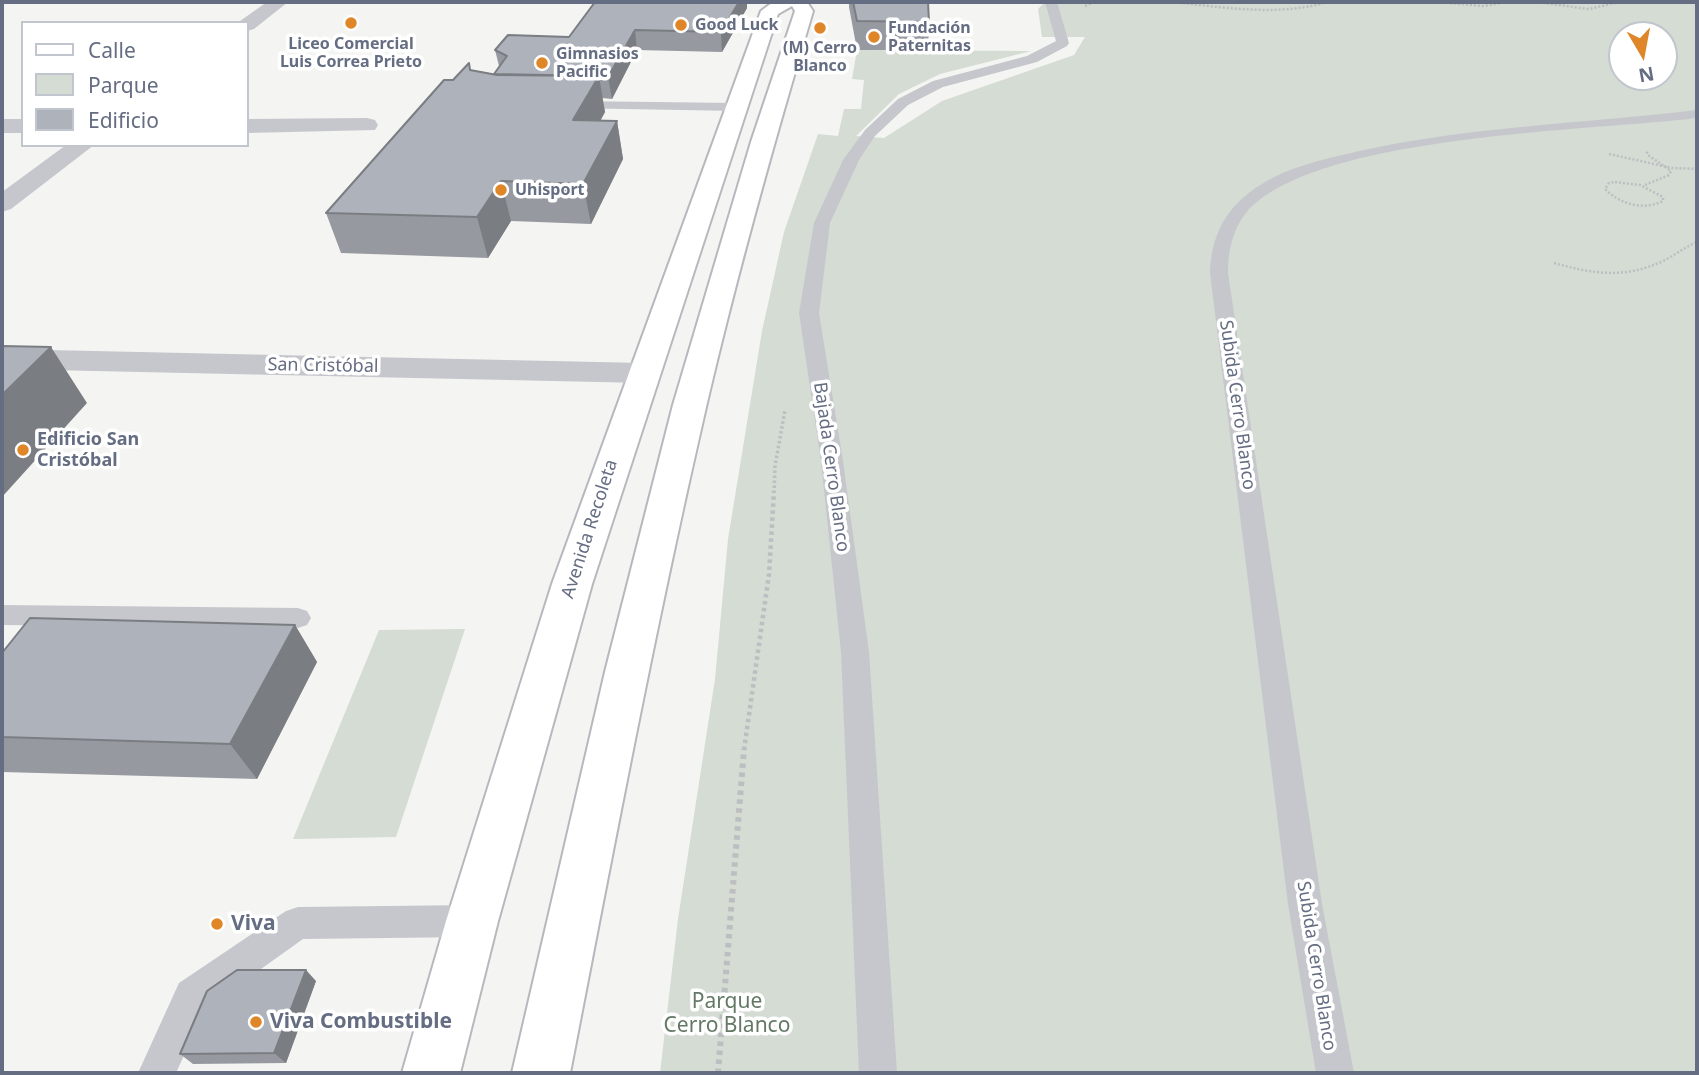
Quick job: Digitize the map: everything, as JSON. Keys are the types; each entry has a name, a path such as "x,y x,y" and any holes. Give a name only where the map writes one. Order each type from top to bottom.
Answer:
{"main road":[{"name":"Avenida Recoleta","path":"431,1073 472,921 572,584 770,11 786,2"},
{"path":"541,1073 657,530 748,187 804,11 798,2"},
{"path":"644,373 677,382 691,399"}],"street":[{"path":"248,24 279,2"},
{"path":"248,125 367,125"},
{"path":"2,126 21,126"},
{"path":"2,204 79,147"},
{"name":"San Cristóbal","path":"2,359 644,373"}],"lane":[{"name":"Bajada Cerro Blanco","path":"878,1073 855,652 832,461 811,334 810,295 822,223 841,177 870,133 891,112 920,92 1056,49 1063,43 1051,2"},
{"path":"561,105 737,107"},
{"name":"Subida Cerro Blanco","path":"1335,1073 1328,1046 1301,877 1219,273 1220,246 1231,220 1259,192 1295,173 1323,164 1387,150 1513,131 1697,114"},
{"path":"2,615 298,618"},
{"path":"157,1073 192,996 298,923 472,921"}],"path":[{"path":"1171,2 1288,12 1309,9 1328,2"},
{"path":"1438,2 1484,6 1507,2"},
{"path":"1535,2 1584,8 1612,6 1619,2"},
{"path":"1684,2 1697,2"},
{"path":"1644,186 1663,197 1661,203 1629,203 1613,197 1605,189 1605,186 1615,182 1644,186 1669,176 1671,172 1648,155 1643,143 1651,119"},
{"path":"1554,263 1598,276 1629,273 1662,261 1697,242"},
{"path":"718,1073 738,798 755,659 769,574 775,466 786,404"}],"green space":[{"name":"Parque Cerro Blanco","path":"1697,2 1697,1073 660,1073 678,919 715,679 728,539 762,331 784,232 818,134 838,136 844,109 861,109 864,80 852,79 857,50 1031,51 940,74 899,94 856,136 884,138 942,101 1074,55 1085,37 1042,37 1038,9 1044,3"},
{"path":"465,629 396,837 293,839 379,630"}],"building":[{"path":"595,2 739,2 721,32 635,30 608,77 494,74 507,56 495,50 508,35 569,37"},
{"path":"853,2 928,2 929,22 857,21"},
{"path":"469,63 470,70 497,75 599,76 573,120 617,121 583,184 501,181 477,217 326,213 444,80 453,80"},
{"path":"2,346 51,347 2,395"},
{"path":"30,618 295,625 230,744 2,737 2,653"},
{"name":"Viva Combustible","path":"237,970 306,970 274,1053 180,1054 207,991"}],"place":[{"name":"Liceo Comercial Luis Correa Prieto","path":"351,23"},
{"name":"Good Luck","path":"681,25"},
{"name":"(M) Cerro Blanco","path":"820,28"},
{"name":"Fundación Paternitas","path":"874,37"},
{"name":"Gimnasios Pacific","path":"542,63"},
{"name":"Uhisport","path":"501,190"},
{"name":"Edificio San Cristóbal","path":"23,450"},
{"name":"Viva","path":"217,924"},
{"name":"Viva Combustible","path":"256,1022"}]}
